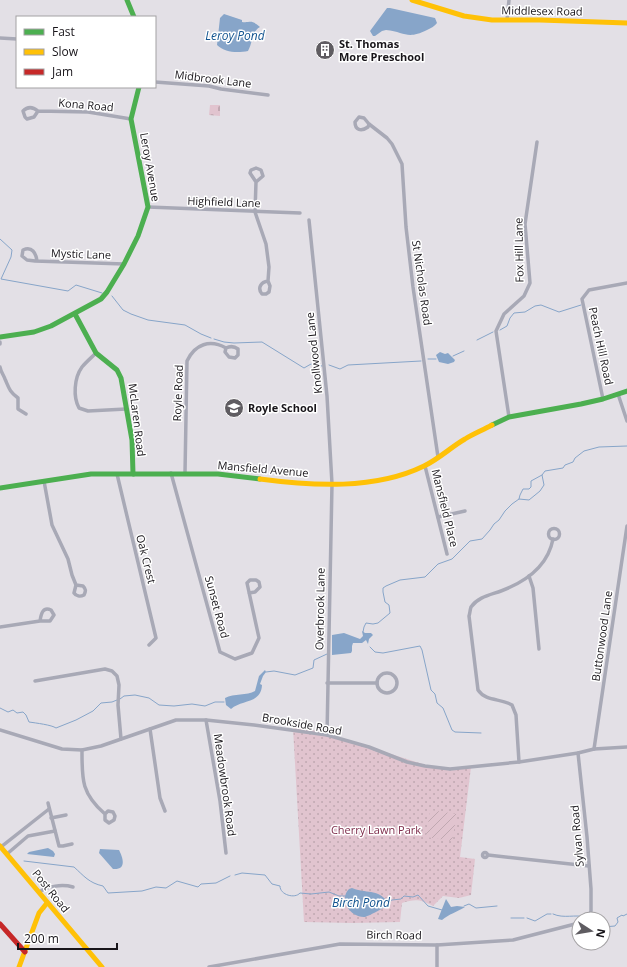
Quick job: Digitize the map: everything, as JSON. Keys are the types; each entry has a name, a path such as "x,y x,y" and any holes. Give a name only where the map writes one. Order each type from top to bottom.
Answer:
{"main road":[{"path":"127,0 134,16"},
{"name":"Middlesex Road","path":"412,0 467,16 492,20 627,23"},
{"name":"Leroy Avenue","path":"0,338 34,332 51,326 101,299 124,264 138,236 148,207 131,119 139,88"},
{"name":"McLaren Road","path":"75,314 96,353 117,370 121,378 132,440 133,474"},
{"name":"Mansfield Avenue","path":"0,488 91,474 218,474 291,483 332,484 376,481 398,476 425,466 466,438 509,417 603,399 627,391"},
{"name":"Post Road","path":"0,847 22,871 47,903 102,967"},
{"path":"19,967 38,913 47,903"},
{"path":"0,924 25,952"}],"street":[{"path":"507,20 509,0"},
{"path":"0,38 16,39"},
{"name":"Midbrook Lane","path":"156,82 209,86 268,95"},
{"name":"Kona Road","path":"38,111 88,112 131,119"},
{"name":"St Nicholas Road","path":"369,124 387,138 392,144 402,164 406,227 413,287 438,457"},
{"name":"Fox Hill Lane","path":"509,417 496,331 504,314 524,296 530,283 525,224 537,142"},
{"path":"256,182 255,212 266,244 269,266 268,280"},
{"name":"Highfield Lane","path":"148,207 300,213"},
{"name":"Knollwood Lane","path":"309,220 327,396 332,484"},
{"name":"Mystic Lane","path":"37,261 36,254 32,249 28,248 23,250 22,256 27,260 37,261 124,264"},
{"name":"Peach Hill Road","path":"603,399 582,299 589,290 627,283"},
{"name":"Royle Road","path":"185,473 187,361 197,348 207,344 218,344 226,348"},
{"path":"96,353 81,368 77,378 75,397 79,408 88,411 126,409"},
{"path":"0,367 1,374 7,386 18,398 18,409 26,414"},
{"path":"618,394 627,421"},
{"name":"Mansfield Place","path":"425,466 447,554"},
{"name":"Sunset Road","path":"171,473 220,652 235,658 252,653 259,638 249,593"},
{"name":"Oak Crest","path":"116,474 156,638 149,645"},
{"path":"44,481 52,525 68,559 76,585"},
{"name":"Overbrook Lane","path":"327,735 332,484"},
{"path":"438,517 465,511"},
{"name":"Buttonwood Lane","path":"594,749 627,526"},
{"path":"518,762 516,715 512,705 505,701 488,699 478,690 469,616 470,608 480,599 513,586 529,576 540,566 547,556 553,539"},
{"path":"529,576 533,588 539,648"},
{"path":"0,627 40,621"},
{"path":"35,681 105,669 112,671 117,676 119,685 117,696 121,739"},
{"path":"386,674 392,675 396,683 395,689 387,693 379,689 377,683 379,678 386,674"},
{"path":"328,683 377,683"},
{"name":"Brookside Road","path":"0,730 62,749 82,750 101,746 176,720 206,720 327,735 369,747 407,762 425,766 460,768 518,762 578,753 594,749 627,747"},
{"name":"Meadowbrook Road","path":"206,720 220,801 226,853"},
{"path":"150,729 160,798 165,811"},
{"path":"82,750 83,782 85,788 92,800 105,814"},
{"name":"Sylvan Road","path":"578,753 587,837 591,911"},
{"path":"48,803 58,846 72,844"},
{"path":"0,847 49,809"},
{"path":"51,818 66,815"},
{"path":"7,854 28,836 55,831"},
{"path":"19,833 24,839"},
{"path":"488,855 589,866"},
{"path":"39,892 56,886 73,887"},
{"name":"Birch Road","path":"209,967 340,944 437,945 513,940 571,925"},
{"path":"437,945 438,967"}],"green space":[{"path":"210,105 220,105 220,116 209,115"},
{"name":"Cherry Lawn Park","path":"293,728 318,731 432,767 471,767 460,857 475,859 471,895 459,898 443,896 433,906 418,900 402,903 400,922 304,922"},
{"path":"430,810 457,814 452,841 426,837"}],"water":[{"path":"387,8 435,18 437,23 420,33 410,35 386,30 373,36 370,31"},
{"name":"Leroy Pond","path":"224,14 242,20 242,22 253,22 260,27 255,32 248,51 232,52 224,50 217,45 220,18"},
{"path":"440,352 445,354 448,353 455,360 454,362 448,364 439,362 436,355"},
{"path":"362,631 373,635 369,639 368,644 366,640 362,643 353,643 351,653 332,655 332,635 344,633 360,639 363,636"},
{"path":"265,670 266,672 260,684 262,685 261,691 255,698 231,709 226,705 225,698 229,696 248,694 255,691 259,676"},
{"path":"48,848 55,854 54,857 27,854 29,852"},
{"path":"100,849 119,850 123,860 122,866 117,869 113,869 99,853"},
{"name":"Birch Pond","path":"352,888 380,895 388,902 387,905 365,917 355,915 348,908 345,898 346,893"},
{"path":"446,899 451,907 465,907 442,920 438,919"}],"waterway":[{"path":"0,239 12,250 11,257 1,279 68,291 76,285 102,293"},
{"path":"112,296 123,310 131,314 148,320 185,325 211,338"},
{"path":"500,330 507,326 514,313 525,312 535,306 541,305 559,312 581,305"},
{"path":"477,340 493,332"},
{"path":"214,339 234,343 262,342 304,368 311,364 322,366"},
{"path":"453,356 464,351"},
{"path":"428,359 436,359"},
{"path":"329,365 340,369 348,365 421,361"},
{"path":"363,632 366,623 378,623 390,613 389,605 385,602 383,588 400,580 425,577 438,564 452,559 470,541 482,539 512,504 519,499 529,500 540,491 544,485 542,475 545,471 563,468 565,465 573,462 575,458 584,451 599,447 627,446"},
{"path":"519,499 523,489 529,489 531,487 531,481 542,475"},
{"path":"370,647 375,652 383,653 420,646 431,690 435,694 437,703 443,708 452,730 455,732 481,733"},
{"path":"266,672 274,671 295,675 313,668 314,660 327,654"},
{"path":"120,699 124,696 135,695 149,698 159,705 174,706 192,704 205,706 215,702 224,702"},
{"path":"0,708 8,712 13,710 17,713 23,712 29,722 56,728 93,711 101,703 117,700"},
{"path":"24,861 74,867 90,881 103,886 108,893 142,891 156,887 166,888 177,881 198,887 201,884 216,883 230,876"},
{"path":"235,875 242,873 265,875 272,884 280,886 282,892 291,896 295,896 300,893 311,894 329,892 339,896 345,896"},
{"path":"388,902 401,899 404,896 413,897 418,895 428,906 442,910"},
{"path":"464,906 469,904 476,908 497,906"},
{"path":"527,918 535,921 547,914 551,914"},
{"path":"553,914 571,916"},
{"path":"611,926 615,926 618,922 617,918 627,914"},
{"path":"511,918 524,918"}],"traffic: fast":[{"path":"127,0 134,16"},
{"path":"0,337 34,332 51,326 101,299 124,264 138,236 148,207 131,119 139,88"},
{"path":"75,314 96,353 117,370 121,378 132,440 133,474"},
{"path":"492,425 509,417 581,404 627,391"},
{"path":"0,488 91,474 218,474 260,479"}],"traffic: slow":[{"path":"412,0 464,16 492,20 627,23"},
{"path":"260,479 322,484 364,483 385,479 405,474 424,466 465,439 492,425"},
{"path":"0,846 102,967"},
{"path":"19,967 39,913 47,903"}],"traffic: jam":[{"path":"0,924 25,952"}],"place":[{"name":"St. Thomas More Preschool","path":"325,50"},
{"name":"Royle School","path":"234,408"}]}
